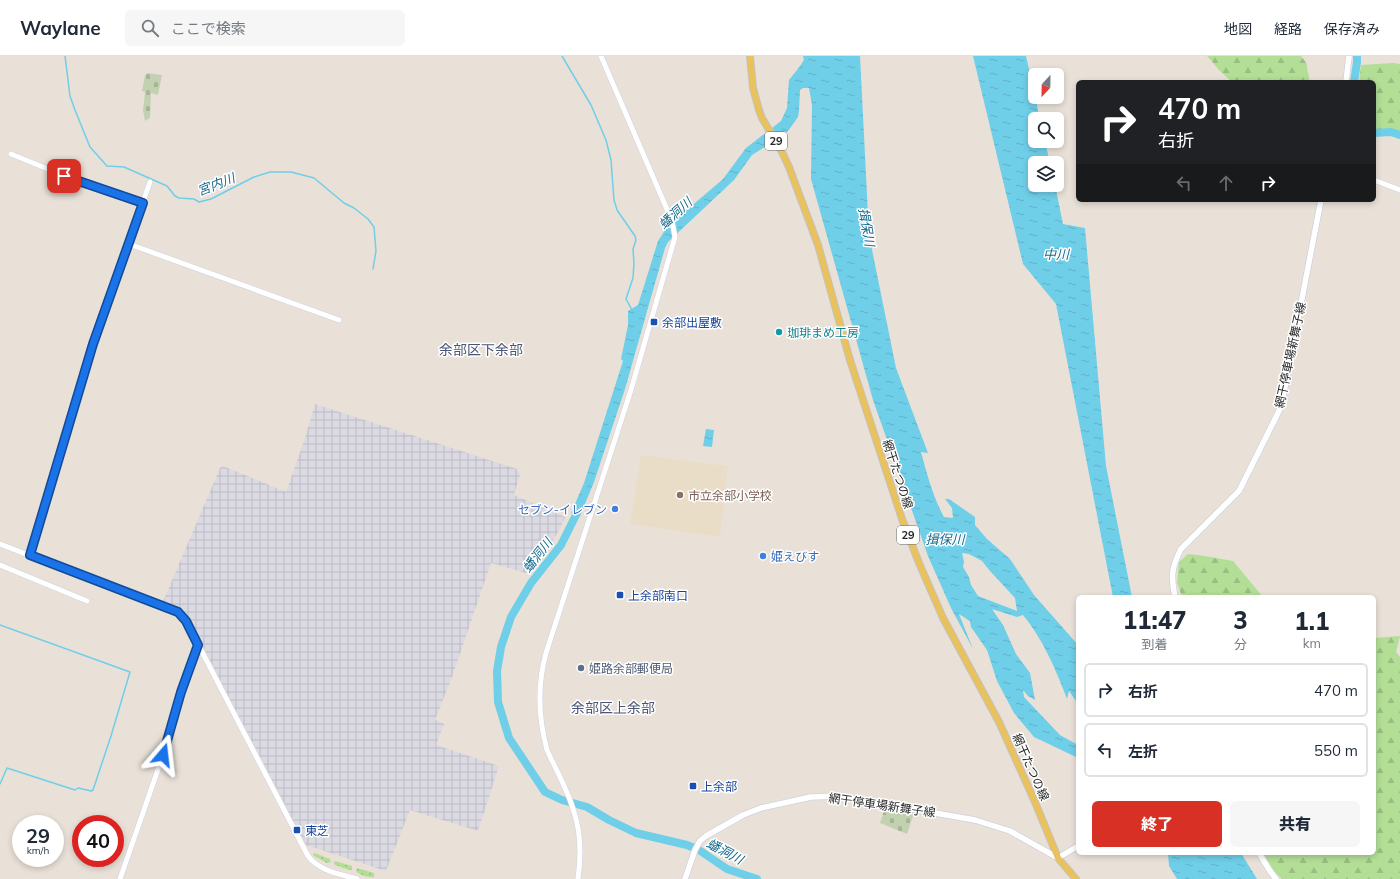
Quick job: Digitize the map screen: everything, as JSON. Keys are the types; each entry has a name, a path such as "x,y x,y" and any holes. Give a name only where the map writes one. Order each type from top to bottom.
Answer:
{"main road":[{"name":"網干たつの線","path":"750,56 753,88 759,110 787,162 818,245 850,360 902,519 919,563 943,618 999,722 1060,857 1076,879"},
{"path":"1346,80 1349,56"},
{"name":"網干停車場新舞子線","path":"1175,595 1172,572 1176,558 1185,545 1232,499 1239,490 1279,411 1321,202"},
{"name":"網干停車場新舞子線","path":"685,879 696,848 706,836 743,815 761,808 811,797 838,796 989,823 1010,831 1060,857"},
{"path":"1060,857 1076,847"},
{"path":"1260,855 1276,879"}],"street":[{"path":"578,879 580,851 578,828 574,810 544,740 539,692 541,675 546,653 631,390 674,243 675,233 672,221 601,56"},
{"path":"11,154 77,181 143,203"},
{"path":"1376,181 1400,190"},
{"path":"30,555 93,344 150,182"},
{"path":"128,244 339,320"},
{"path":"0,544 178,612 186,621 308,856 322,868 357,879"},
{"path":"0,565 86,601"},
{"path":"120,879 163,755 181,692 198,645"}],"shaded area":[{"path":"315,404 517,469 520,474 514,495 565,517 550,545 531,564 526,573 491,563 452,677 435,720 444,724 436,745 499,766 478,831 410,810 386,871 306,845 185,612 162,604 220,468 223,466 286,492"},
{"name":"市立余部小学校","path":"641,455 728,466 720,537 630,524"}],"green space":[{"path":"1207,56 1301,56 1307,64 1309,80 1230,80"},
{"path":"1400,64 1400,134 1389,130 1376,130 1376,80 1359,80 1361,65"},
{"path":"147,73 162,75 158,95 151,93 150,118 145,121 143,110 145,92 142,91 145,75"},
{"path":"1188,554 1233,561 1261,595 1181,595 1177,582 1179,562"},
{"path":"1400,636 1396,652 1400,657 1400,879 1282,879 1274,871 1264,855 1376,855 1376,638"},
{"path":"885,808 914,813 907,834 880,823"},
{"path":"314,853 330,859 331,862 327,863 314,856"},
{"path":"335,861 352,866 352,870 335,865"},
{"path":"357,868 374,873 374,877 367,877 359,874 356,871"}],"water":[{"name":"揖保川","path":"803,56 860,56 869,235 896,368 928,453 921,452 928,477 944,517 953,518 952,508 945,499 949,499 975,517 975,525 987,539 1010,559 1034,595 1076,643 1076,701 1069,691 1067,699 1054,666 1043,644 1023,615 1017,617 992,609 1003,625 1016,654 1030,673 1035,700 1028,696 1023,690 1024,697 1060,735 1076,744 1076,757 1034,737 1014,713 997,681 987,650 971,627 970,621 959,614 973,649 951,608 928,556 873,400 811,179 812,105 809,88 803,88 800,90 798,117 787,132 752,155 734,180 668,242 625,389 594,482 580,516 571,513 584,483 623,361 621,359 628,325 628,311 638,305 658,241 667,227 723,179 746,148 781,121 787,108 789,80 804,60","holes":["962,553 969,554 982,561 1015,598 1017,611 978,596 963,567 964,562"]},
{"name":"中川","path":"973,56 1026,56 1029,68 1028,104 1037,104 1038,112 1028,112 1028,148 1047,148 1048,156 1028,156 1028,192 1056,192 1063,224 1085,228 1106,466 1132,595 1113,595 1056,304 1023,264"},
{"path":"706,429 714,430 712,447 703,446"},
{"path":"1168,855 1242,855 1257,879 1177,879 1169,866"}],"waterway":[{"name":"宮内川","path":"65,56 70,96 75,110 90,147 107,166 124,167 167,186 175,196 179,198 194,199 199,202 211,199 254,177 270,172 291,172 314,178 344,203 354,208 368,219 374,227 376,251 373,269"},
{"path":"562,56 591,105 606,140 611,160 614,200 617,210 635,236 636,240 633,249 633,278 626,299 632,310"},
{"path":"1354,80 1357,56"},
{"path":"1376,133 1391,132 1400,135"},
{"name":"蟠洞川","path":"580,507 561,545 531,583 511,617 501,647 497,671 498,702 509,738 545,792 562,800 587,807 636,833 687,845 699,850 727,869 757,879"},
{"path":"0,625 130,672 93,790 91,791 78,788 75,790 7,768 0,784"}],"place":[{"name":"余部出屋敷","path":"654,322"},
{"name":"珈琲まめ工房","path":"779,332"},
{"name":"市立余部小学校","path":"680,495"},
{"name":"セブン-イレブン","path":"615,509"},
{"name":"姫えびす","path":"763,556"},
{"name":"上余部南口","path":"620,595"},
{"name":"姫路余部郵便局","path":"581,668"},
{"name":"上余部","path":"693,786"},
{"name":"東芝","path":"297,830"}],"district":[{"name":"余部区下余部","path":"481,350"},
{"name":"余部区上余部","path":"613,708"}],"route":[{"path":"64,176 143,203 93,344 30,555 178,612 184,616 198,645 181,692 163,755"}]}
